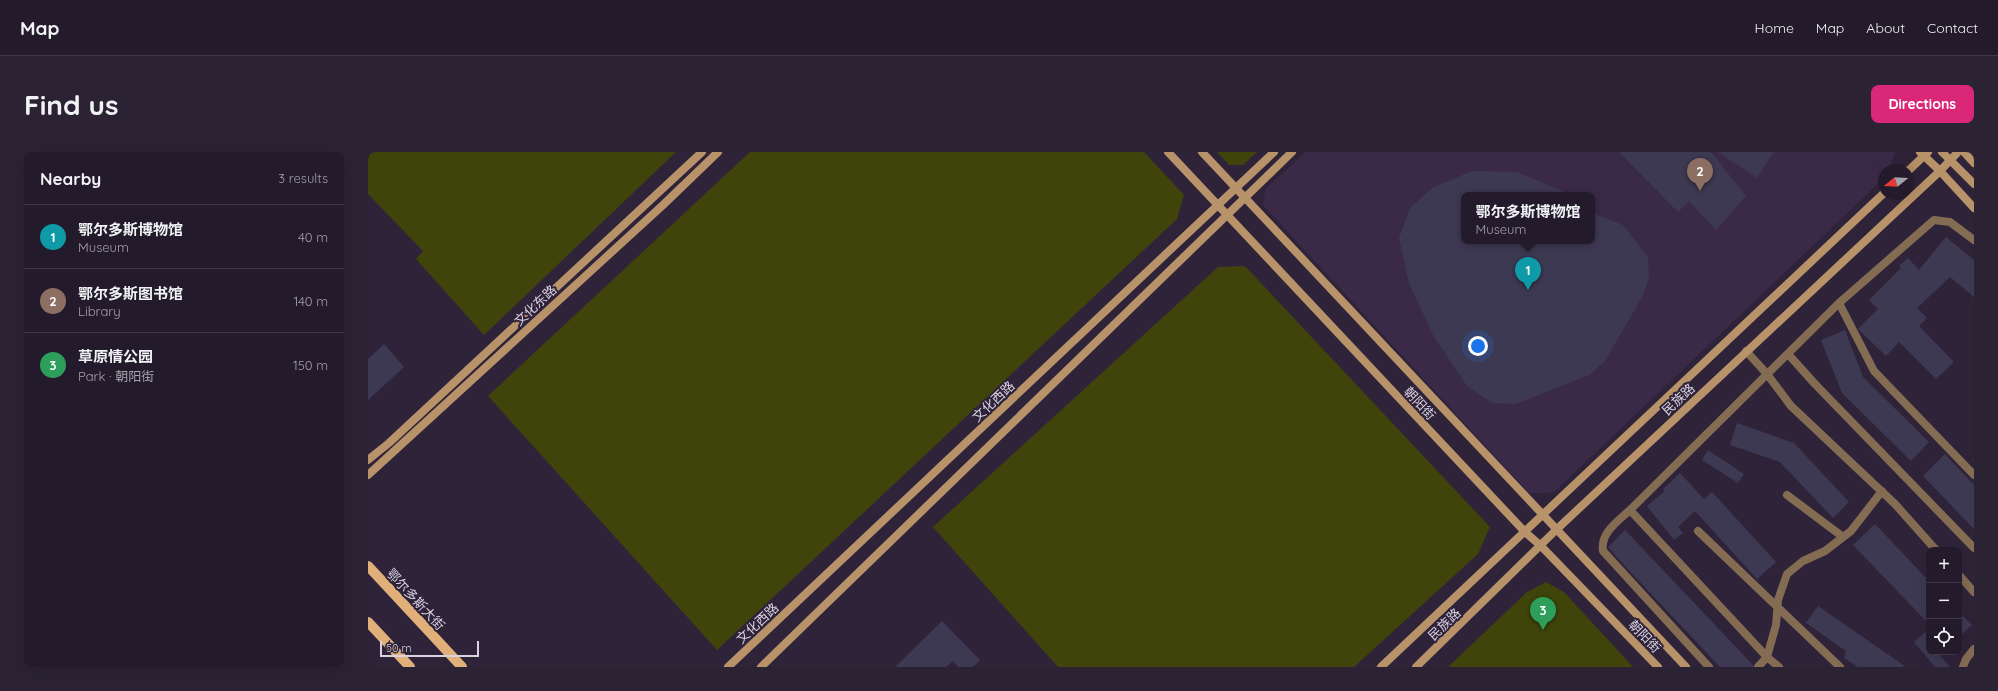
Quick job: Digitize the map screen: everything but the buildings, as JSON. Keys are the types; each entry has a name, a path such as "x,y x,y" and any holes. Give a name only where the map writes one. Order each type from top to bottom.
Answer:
{"main road":[{"name":"鄂尔多斯大街","path":"368,566 462,667"},
{"path":"368,622 410,667"}],"street":[{"name":"文化东路","path":"368,460 702,152"},
{"name":"文化东路","path":"368,475 663,205 718,152"},
{"name":"朝阳街","path":"1168,152 1525,532 1541,546 1658,667"},
{"name":"朝阳街","path":"1202,152 1245,196 1541,514 1557,529 1686,667"},
{"name":"文化西路","path":"728,667 1274,152"},
{"path":"761,667 1292,152"},
{"path":"1942,152 1974,184"},
{"name":"民族路","path":"1416,667 1557,529 1940,171 1958,152"},
{"path":"1964,152 1974,162"},
{"path":"1914,164 1924,153 1974,208"},
{"name":"民族路","path":"1381,667 1525,532 1541,514 1878,199"},
{"path":"1710,667 1603,551 1602,545 1605,535 1839,303 1934,220 1950,222 1974,240"},
{"path":"1839,303 1874,371 1974,475"},
{"path":"1746,351 1767,374 1791,406 1882,492 1933,547"},
{"path":"1788,354 1820,390 1974,548"},
{"path":"1758,667 1767,657 1776,626 1777,607 1787,574 1803,560 1825,551 1851,531 1882,492"},
{"path":"1787,495 1843,537"},
{"path":"1630,510 1767,657 1779,667"},
{"path":"1698,531 1840,667"},
{"path":"1962,578 1974,592"},
{"path":"1963,667 1966,659 1974,650"}],"shaded area":[{"path":"1306,152 1895,152 1891,164 1878,164 1878,184 1554,492 1529,493 1263,205 1266,188"}],"green space":[{"path":"368,152 676,152 484,335 416,259 423,251 368,194"},
{"path":"750,152 1144,152 1184,195 1177,219 717,650 488,396"},
{"path":"1217,152 1257,152 1243,165 1229,165"},
{"path":"1245,266 1490,527 1478,554 1354,667 1058,667 933,527 1218,267"},
{"path":"1546,582 1564,592 1633,667 1448,667 1527,592"}],"place":[{"name":"鄂尔多斯图书馆","path":"1700,191"},
{"name":"鄂尔多斯博物馆","path":"1528,290"},
{"name":"草原情公园","path":"1543,630"}]}
